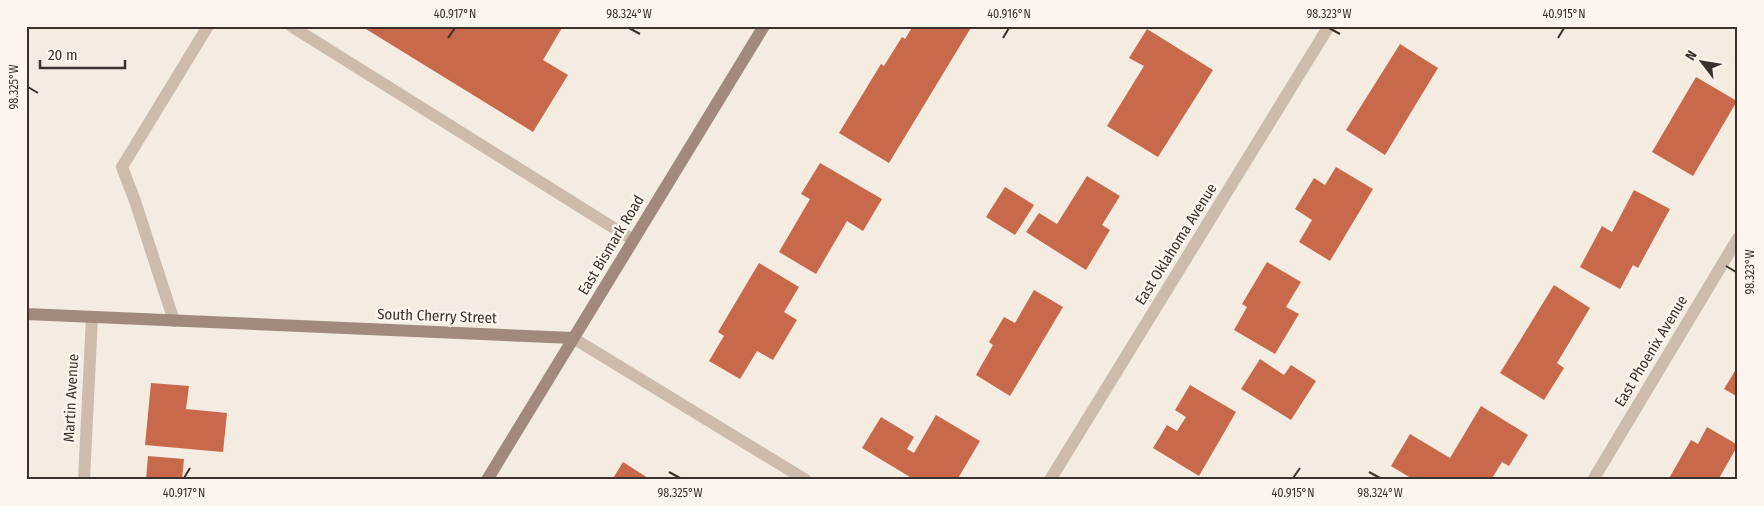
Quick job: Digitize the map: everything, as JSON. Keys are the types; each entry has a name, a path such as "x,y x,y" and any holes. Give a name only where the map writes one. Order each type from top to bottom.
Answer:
{"street":[{"path":"174,321 122,167 208,26"},
{"path":"291,26 633,240"},
{"name":"East Bismark Road","path":"487,480 764,26"},
{"name":"East Oklahoma Avenue","path":"1050,480 1329,26"},
{"name":"East Phoenix Avenue","path":"1593,480 1738,238"},
{"name":"South Cherry Street","path":"26,314 573,338 806,480"},
{"name":"Martin Avenue","path":"84,480 92,317"}],"building":[{"path":"361,26 563,26 543,60 568,75 533,132"},
{"path":"913,26 972,26 889,163 839,133 881,64 884,66 902,37 905,39"},
{"path":"1147,29 1213,70 1158,157 1107,126 1144,66 1129,58"},
{"path":"1400,44 1438,68 1385,155 1346,130"},
{"path":"1696,77 1737,101 1693,176 1652,152"},
{"path":"820,163 882,199 863,231 847,221 816,274 779,252 810,199 801,194"},
{"path":"1336,167 1373,189 1330,261 1299,242 1312,220 1295,209 1314,178 1325,185"},
{"path":"1087,176 1120,196 1102,225 1110,230 1086,270 1026,232 1039,213 1057,224"},
{"path":"1005,187 1034,205 1015,235 986,217"},
{"path":"1634,190 1670,209 1638,268 1633,265 1620,289 1580,267 1602,226 1612,232"},
{"path":"1267,262 1301,282 1286,307 1299,314 1275,354 1234,330 1247,307 1242,304"},
{"path":"759,263 799,287 784,312 797,320 773,360 757,351 740,379 709,361 724,336 718,332"},
{"path":"1554,285 1590,308 1557,363 1564,368 1544,400 1500,373"},
{"path":"1034,290 1063,307 1010,396 976,375 993,345 989,342 1004,317 1015,323"},
{"path":"1260,359 1284,375 1291,365 1316,381 1291,420 1241,389"},
{"path":"1738,366 1738,397 1724,389"},
{"path":"151,383 189,386 186,409 227,413 223,452 145,445"},
{"path":"1190,385 1236,412 1199,476 1153,448 1167,425 1177,431 1186,417 1175,410"},
{"path":"1481,406 1528,435 1509,466 1502,462 1491,480 1414,480 1391,466 1410,434 1450,458"},
{"path":"936,415 980,441 957,480 915,480 862,448 881,417 914,437 907,449 914,453"},
{"path":"1707,427 1738,445 1718,480 1668,480 1691,440 1698,444"},
{"path":"148,456 184,459 182,480 146,480"},
{"path":"623,462 651,480 612,480"}]}
